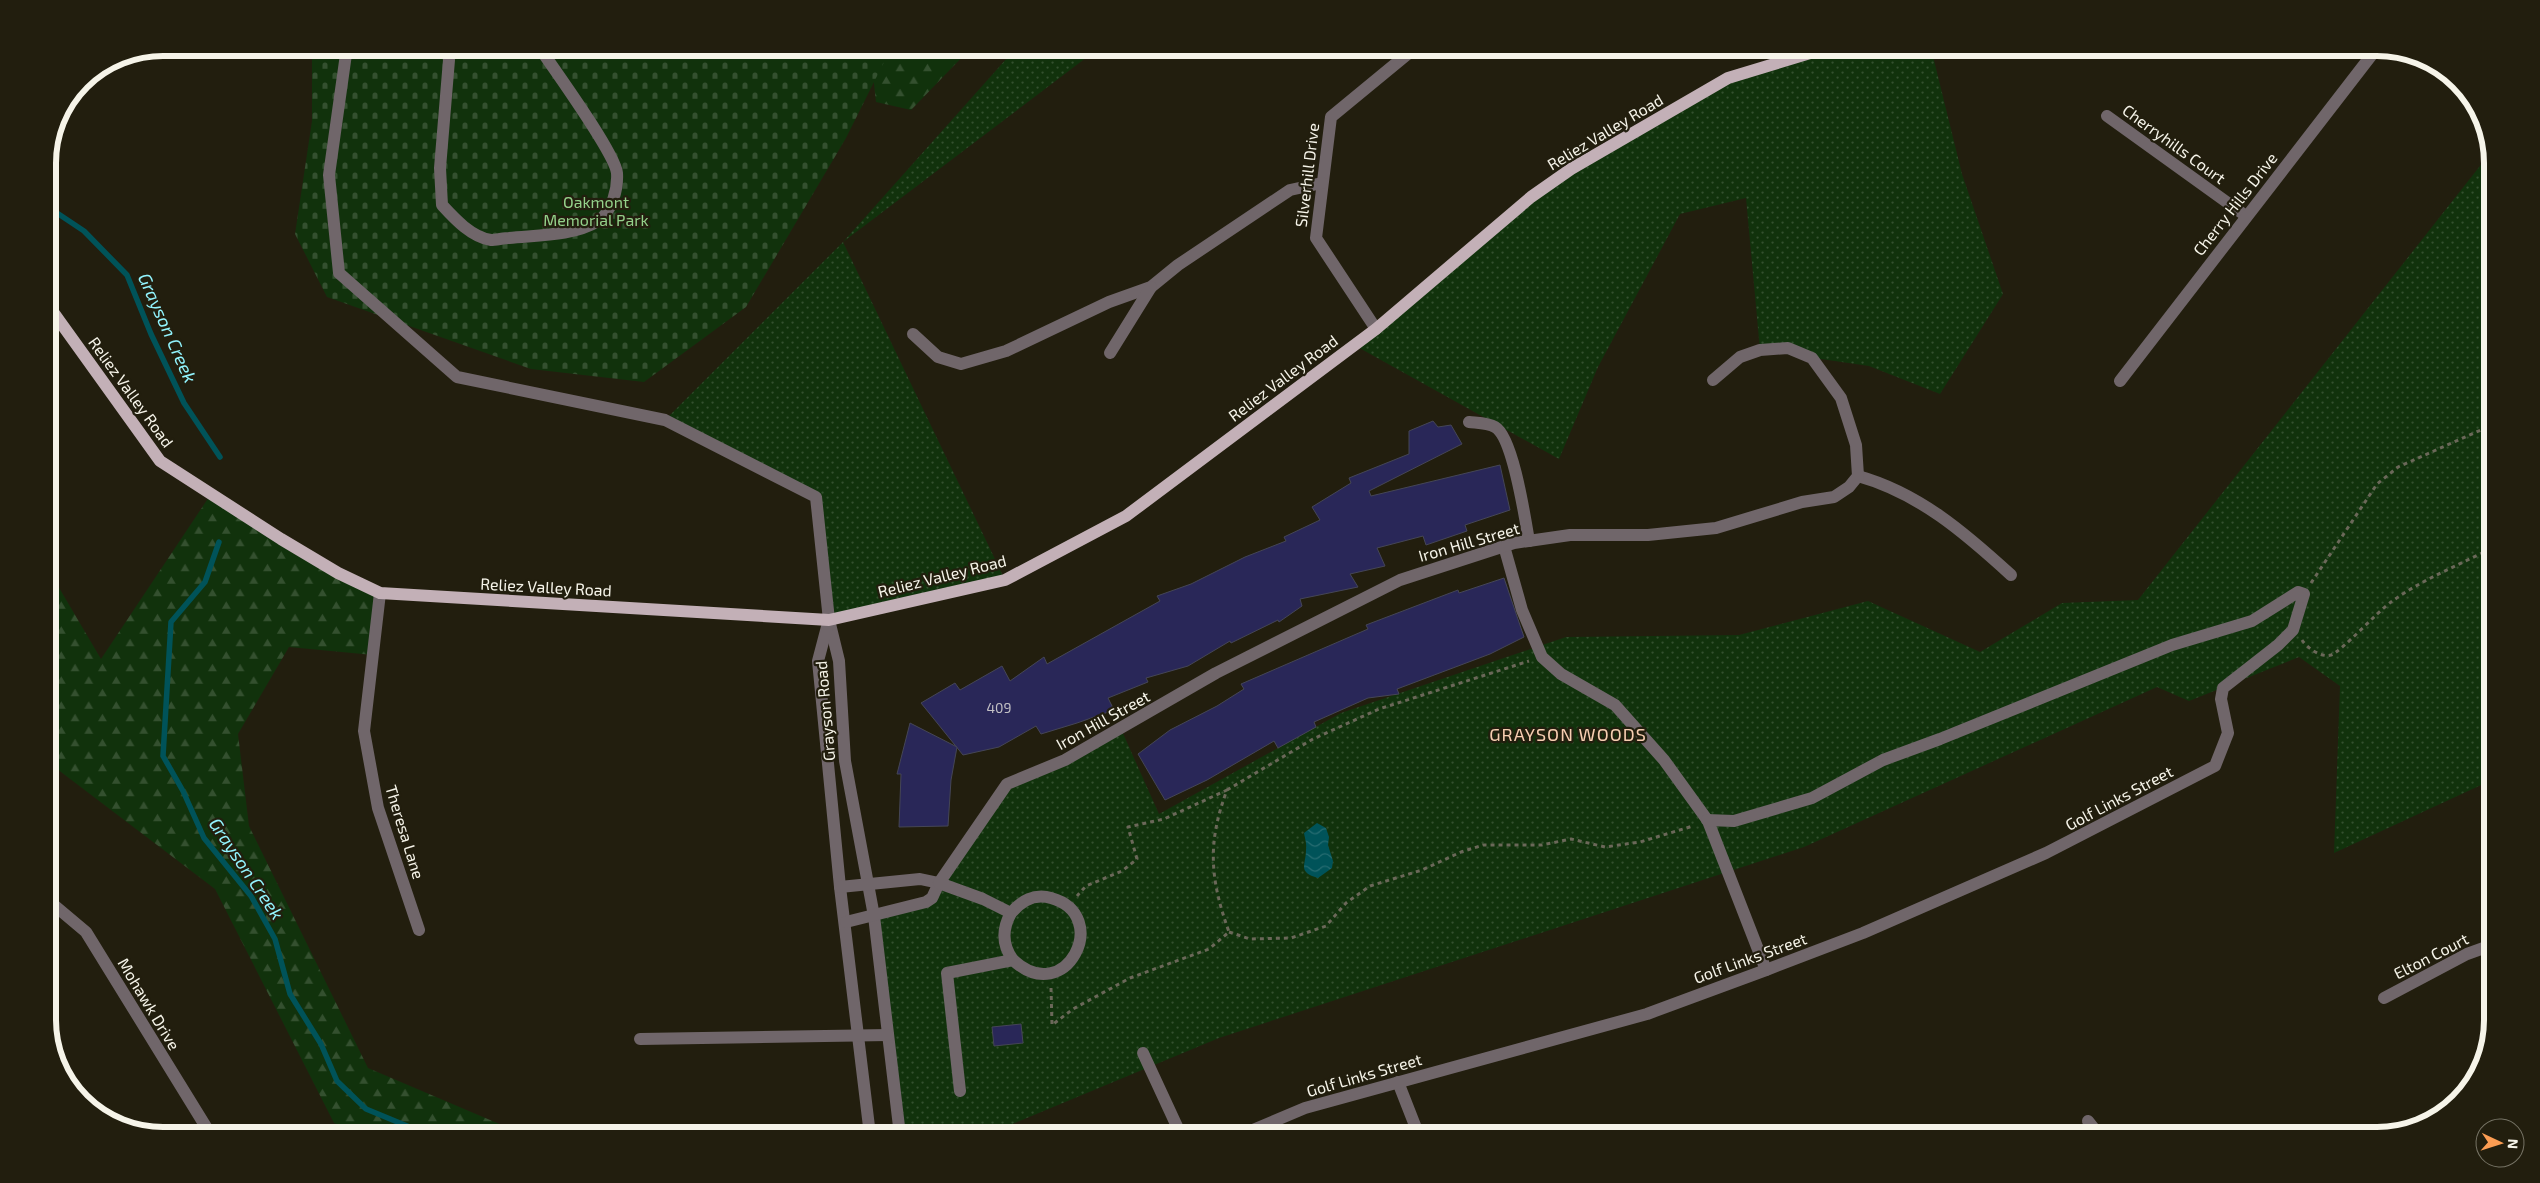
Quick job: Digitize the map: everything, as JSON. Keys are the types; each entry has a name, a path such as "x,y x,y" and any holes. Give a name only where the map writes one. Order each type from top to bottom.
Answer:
{"main road":[{"name":"Reliez Valley Road","path":"56,316 160,461 281,539 338,573 380,593 829,620 1005,580 1126,516 1376,328 1531,197 1572,168 1728,78 1803,56"}],"street":[{"path":"346,56 329,175 339,273 457,377 666,420 816,497 829,620"},
{"path":"448,56 440,168 442,205 464,226 490,240 533,236 581,228 600,220 609,209 615,192 617,172 608,152 545,56"},
{"name":"Silverhill Drive","path":"1376,328 1316,238 1322,183 1330,117 1406,56"},
{"name":"Cherry Hills Drive","path":"2120,380 2371,56"},
{"name":"Cherryhills Court","path":"2107,116 2246,216"},
{"path":"1110,353 1151,287 1178,265 1290,190 1322,183"},
{"path":"913,334 938,357 962,364 1006,351 1108,302 1151,287"},
{"path":"1713,380 1740,357 1760,350 1788,348 1812,358 1841,398 1856,444 1858,476 1882,482 1904,492 1965,532 2011,575"},
{"path":"1469,422 1496,427 1504,434 1510,451 1530,541"},
{"name":"Iron Hill Street","path":"846,922 926,902 932,898 939,883 1007,784 1065,760 1216,673 1400,580 1504,546 1530,541 1570,535 1648,535 1716,528 1802,502 1834,496 1849,487 1858,476"},
{"path":"1504,546 1522,610 1542,657 1561,674 1615,705 1664,760 1708,820 1766,970"},
{"path":"1708,820 1734,822 1812,798 1884,760 2172,645 2252,621 2298,592 2304,594 2293,630"},
{"name":"Theresa Lane","path":"380,593 364,731 378,808 419,930"},
{"name":"Grayson Road","path":"829,620 839,661 845,761 874,916 899,1127"},
{"name":"Grayson Road","path":"829,620 818,661 840,887 846,922 869,1127"},
{"name":"Golf Links Street","path":"1262,1127 1305,1108 1647,1014 1863,933 2046,853 2114,820 2215,766 2228,733 2221,699 2223,688 2278,645 2293,630"},
{"path":"840,887 920,879 939,883 983,899 1011,913"},
{"path":"1036,897 1058,900 1068,906 1079,922 1079,946 1068,964 1050,973 1028,971 1013,960 1004,939 1006,921 1011,913 1026,900 1036,897"},
{"name":"Mohawk Drive","path":"56,907 86,932 205,1127"},
{"name":"Elton Court","path":"2384,998 2467,954 2484,948"},
{"path":"960,1091 947,973 1013,960"},
{"path":"640,1039 858,1037 888,1035"},
{"path":"1142,1053 1177,1127"},
{"path":"1398,1082 1416,1127"},
{"path":"2088,1121 2092,1127"}],"path":[{"path":"2304,594 2377,484 2398,466 2484,428"},
{"path":"2293,630 2308,648 2321,654 2330,655 2341,649 2370,619 2392,601 2484,552"},
{"path":"1068,906 1086,886 1122,871 1137,859 1128,827 1164,819 1227,790 1313,739 1379,709 1542,657"},
{"path":"1227,790 1213,835 1213,858 1217,899 1228,932"},
{"path":"1228,932 1250,939 1291,938 1326,926 1346,903 1370,886 1422,870 1461,852 1483,845 1542,845 1570,839 1605,847 1640,842 1708,820"},
{"path":"1050,973 1052,1024 1073,1009 1130,978 1209,949 1228,932"}],"green space":[{"name":"Oakmont Memorial Park","path":"312,56 887,56 846,138 746,307 644,382 531,369 327,297 295,234 312,121"},
{"path":"871,56 963,56 911,110 876,102"},
{"path":"1009,56 1088,56 843,242"},
{"path":"1803,56 1933,56 1962,174 2003,294 1940,394 1869,366 1760,350 1746,198 1680,214 1598,367 1559,459 1354,345 1531,197 1728,78"},
{"path":"2484,161 2484,784 2334,853 2340,686 2299,657 2189,701 2157,687 1804,847 1219,1038 1005,1127 899,1127 874,918 930,903 1007,784 1121,729 1159,814 1341,713 1566,637 1739,635 1868,601 1980,652 2062,603 2138,600"},
{"path":"843,242 1005,580 829,620 816,497 665,420"},
{"path":"211,494 380,593 373,655 289,647 238,734 249,826 368,1068 506,1127 344,1127 334,1123 215,889 56,769 56,583 101,659"}],"water":[{"path":"1317,823 1326,828 1329,837 1328,845 1333,861 1332,868 1318,878 1307,873 1304,867 1306,846 1304,833"}],"building":[{"path":"1433,421 1438,427 1451,425 1462,444 1369,491 1371,496 1500,465 1510,510 1465,525 1467,531 1426,545 1423,536 1377,548 1385,566 1350,574 1358,587 1300,599 1302,606 1279,622 1278,620 1231,643 1230,641 1188,666 1146,678 1148,682 1108,698 1114,710 1077,723 1041,734 1036,726 999,747 963,755 921,703 955,683 960,690 1002,666 1010,681 1044,657 1047,664 1160,601 1157,596 1191,584 1245,557 1286,541 1284,537 1320,520 1312,507 1351,483 1349,478 1409,454 1409,431"},
{"path":"1504,578 1524,637 1490,654 1397,689 1399,694 1368,698 1314,722 1316,727 1278,748 1274,741 1207,780 1165,800 1138,754 1170,730 1217,706 1244,689 1241,684 1368,629 1366,625 1458,590 1459,593"},
{"path":"910,723 957,747 951,780 948,826 899,827 901,774 897,774"},
{"path":"1021,1024 1023,1043 994,1046 992,1027"}],"waterway":[{"name":"Grayson Creek","path":"56,212 84,231 127,275 151,334 184,403 220,457"},
{"name":"Grayson Creek","path":"219,542 205,582 171,622 163,756 183,791 204,838 251,896 275,939 290,994 321,1044 337,1081 366,1109 410,1127"}],"district":[{"name":"GRAYSON WOODS","path":"1568,735"}]}
